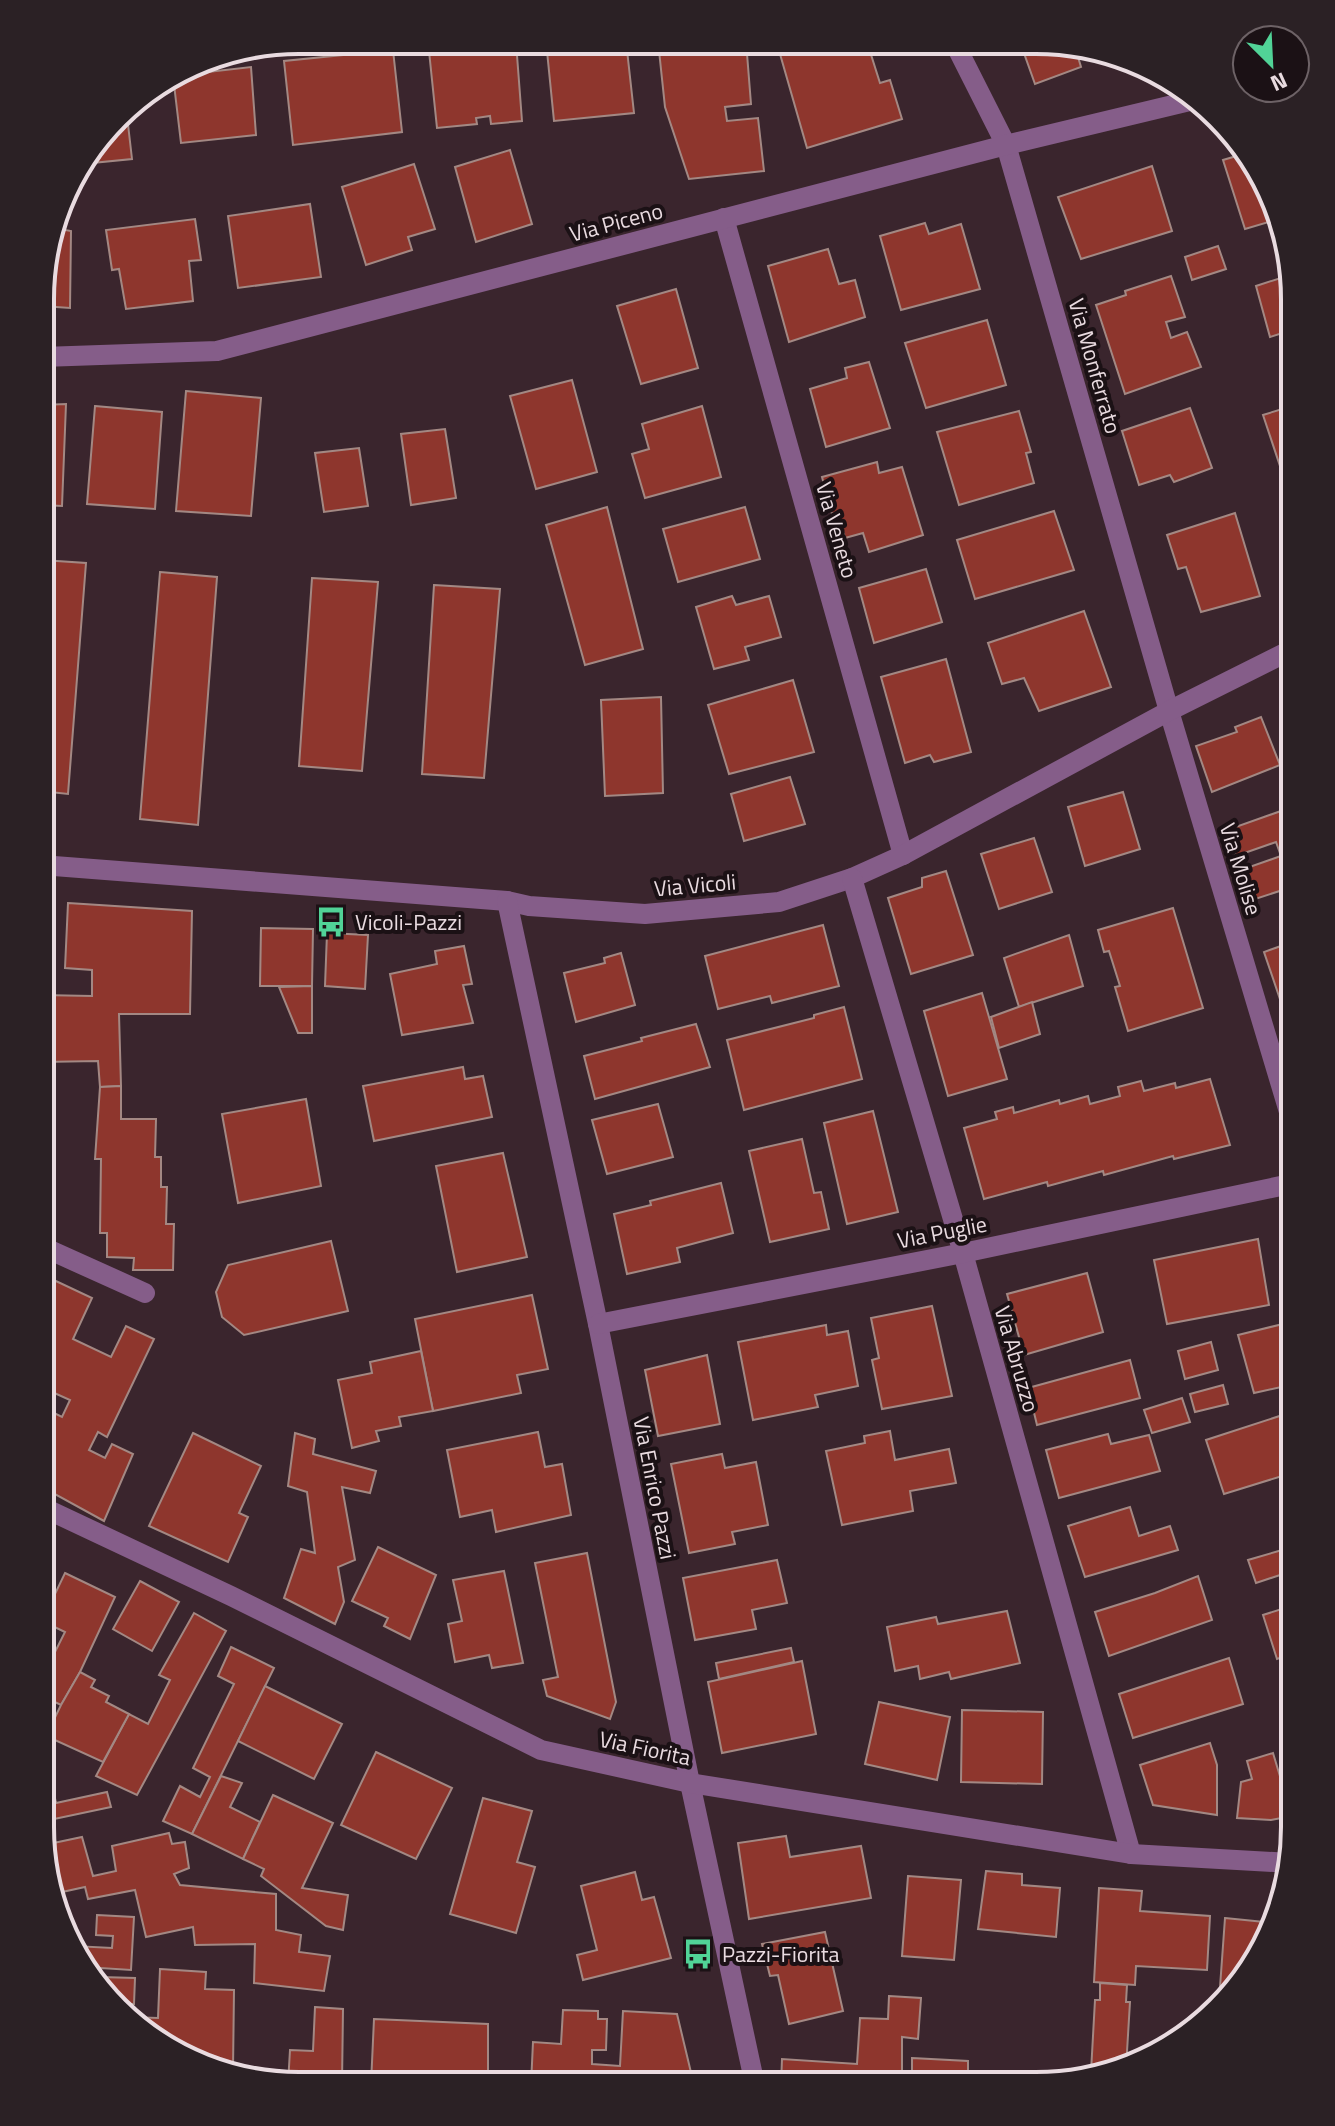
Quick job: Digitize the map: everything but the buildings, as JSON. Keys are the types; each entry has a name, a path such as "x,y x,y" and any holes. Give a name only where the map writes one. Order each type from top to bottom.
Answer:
{"street":[{"name":"Via Monferrato","path":"960,54 1006,145 1169,711"},
{"name":"Via Piceno","path":"54,357 217,351 1006,145 1182,103"},
{"name":"Via Veneto","path":"724,218 903,855"},
{"name":"Via Vicoli","path":"54,866 645,914 779,902 852,878 903,855 1169,711 1281,655"},
{"name":"Via Molise","path":"1169,711 1280,1084"},
{"name":"Via Abruzzo","path":"852,878 963,1253 1131,1854"},
{"name":"Via Enrico Pazzi","path":"507,901 752,2072"},
{"name":"Via Puglie","path":"598,1324 963,1253 1280,1186"},
{"path":"54,1252 145,1293"},
{"name":"Via Fiorita","path":"54,1513 231,1596 541,1750 690,1783 1131,1854 1278,1862"}],"place":[{"name":"Vicoli-Pazzi","path":"331,922"},
{"name":"Pazzi-Fiorita","path":"698,1954"}]}
